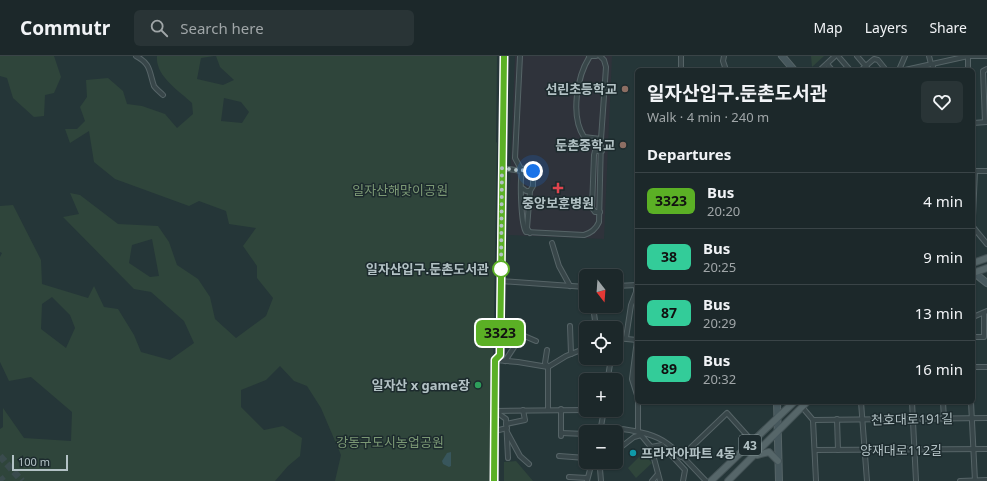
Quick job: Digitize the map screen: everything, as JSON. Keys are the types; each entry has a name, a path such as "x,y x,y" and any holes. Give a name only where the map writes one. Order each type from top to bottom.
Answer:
{"main road":[{"path":"494,481 495,360 500,355 504,56"},
{"path":"782,56 789,67"},
{"path":"789,56 789,67"},
{"path":"975,262 987,258"},
{"path":"975,272 987,268"},
{"path":"975,274 987,283"},
{"path":"777,404 776,433 779,481"},
{"name":"43","path":"711,481 777,420 792,404"},
{"name":"43","path":"728,481 806,404"},
{"path":"753,456 762,452 769,452 778,461"}],"street":[{"path":"136,56 144,60 152,73 154,87 163,95"},
{"path":"520,56 515,158 522,171 523,226 526,232 531,233 584,235 590,233 597,226 600,212 601,139 606,67 600,56"},
{"path":"596,56 590,56 585,63 579,84 577,104 578,121 584,137 601,139"},
{"path":"681,68 682,56"},
{"path":"724,56 723,61 725,68"},
{"path":"822,68 837,56 848,68"},
{"path":"857,56 865,66 873,58 878,60 884,68"},
{"path":"900,68 905,56"},
{"path":"929,56 933,68"},
{"path":"968,56 968,68"},
{"path":"914,68 968,56 987,56"},
{"path":"827,64 830,68"},
{"path":"975,123 986,122 983,71 987,69"},
{"path":"600,212 595,212 592,208 594,156 596,151 602,151"},
{"path":"522,171 526,167 533,171 533,186 530,190 527,228 531,233"},
{"path":"502,168 522,171"},
{"path":"975,171 987,171"},
{"path":"522,188 524,191 530,190"},
{"path":"975,230 987,244"},
{"path":"552,243 559,266 570,286"},
{"path":"501,281 579,287"},
{"path":"623,286 635,285"},
{"path":"635,295 631,305 626,338 635,340"},
{"path":"975,316 985,312 984,336 975,337"},
{"path":"570,326 571,354"},
{"path":"506,361 522,336 536,340"},
{"path":"547,350 545,363 548,367 548,409"},
{"path":"495,360 548,367 579,351"},
{"path":"635,356 632,379 635,389"},
{"path":"975,367 987,367"},
{"path":"638,404 638,432"},
{"path":"862,404 867,481"},
{"path":"912,404 916,481"},
{"path":"943,404 944,418"},
{"path":"971,404 975,481"},
{"path":"802,407 813,420 816,481"},
{"path":"561,409 561,435 579,434"},
{"path":"495,410 579,410"},
{"path":"495,410 506,420 508,458"},
{"path":"495,431 507,428 525,420 523,410"},
{"path":"681,457 727,413 753,442"},
{"name":"천호대로191길","path":"813,420 987,418"},
{"path":"837,420 838,450"},
{"path":"507,428 520,456 529,464"},
{"path":"623,430 659,438 706,481"},
{"path":"623,446 634,437 641,435 651,447 660,481"},
{"path":"651,447 662,445 685,470 682,481"},
{"name":"양재대로112길","path":"815,450 987,449"},
{"path":"559,456 579,457"},
{"path":"569,477 587,480 590,469"},
{"path":"600,469 601,481"},
{"path":"652,481 658,474"},
{"path":"960,481 987,480"}],"shaded area":[{"name":"중앙보훈병원","path":"515,56 612,56 604,239 508,235"}],"green space":[{"path":"0,56 54,56 61,77 54,93 45,95 44,116 34,117 13,98 7,78 0,76"},
{"path":"157,56 214,56 201,58 197,79 223,85 234,80 220,67 216,56 497,56 497,143 491,481 335,481 341,455 321,408 307,386 294,381 280,366 266,380 241,390 241,407 264,430 283,426 302,438 300,456 288,466 275,481 0,481 0,429 3,427 3,408 24,438 71,441 72,412 31,377 9,381 0,362 0,257 2,253 0,252 0,206 13,205 41,260 42,284 88,298 94,286 104,307 118,309 134,335 141,352 170,360 194,343 184,321 151,292 134,289 63,217 79,214 70,193 80,195 118,224 158,226 169,242 177,265 198,279 210,297 215,319 236,338 266,316 273,298 257,278 257,266 243,246 256,228 229,224 226,211 199,201 189,206 115,179 94,162 89,131 70,143 65,129 77,129 85,121 80,107 87,97 86,80 108,78 123,91 127,104 142,106 165,114 177,128 193,114 192,103 169,82 160,70 157,63","holes":["224,98 241,102 249,112 242,123 221,121","152,239 159,276 150,277 129,263 132,245","52,297 70,315 75,328 66,348 41,329 42,304"]},
{"path":"811,56 824,56 812,67"},
{"path":"643,453 652,463 636,478 628,468"},
{"path":"516,461 533,481 504,481 504,462"}],"water":[{"path":"451,452 451,466 449,467 443,464 442,461 447,453"}],"tunnel":[{"path":"0,456 22,481"},
{"path":"0,477 3,481"}],"bus line":[{"name":"3323","path":"494,481 495,360 500,355 504,56"}],"place":[{"name":"선린초등학교","path":"625,89"},
{"name":"둔촌중학교","path":"623,145"},
{"name":"중앙보훈병원","path":"558,188"},
{"name":"일자산입구.둔촌도서관","path":"501,269"},
{"name":"일자산 x game장","path":"478,385"},
{"name":"프라자아파트 4동","path":"633,453"}],"route":[{"path":"501,269 502,168 522,171 526,167 530,167 533,171"}],"park label":[{"name":"일자산해맞이공원","path":"400,190"},
{"name":"강동구도시농업공원","path":"390,442"}]}
